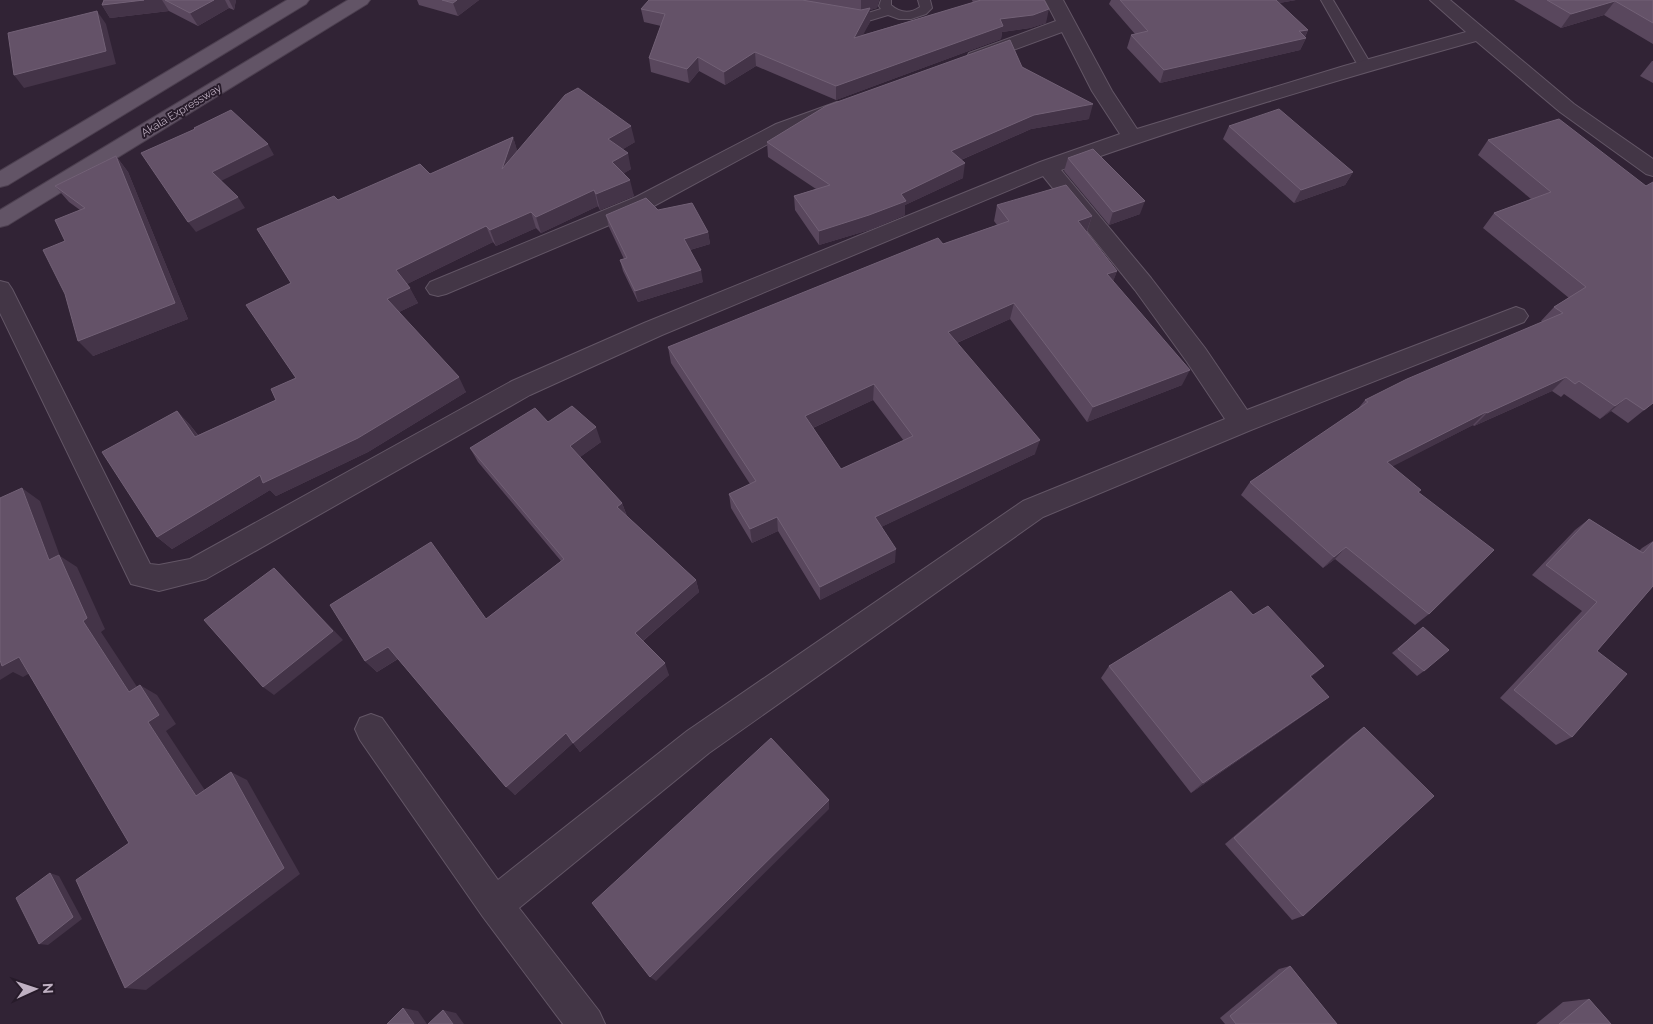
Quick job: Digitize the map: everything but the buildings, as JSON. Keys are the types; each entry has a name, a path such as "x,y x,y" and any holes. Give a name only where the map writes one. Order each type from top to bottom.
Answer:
{"main road":[{"path":"0,180 300,0"},
{"name":"Akala Expressway","path":"0,220 361,0"},
{"path":"151,88 180,111"}],"street":[{"path":"1054,0 1102,91 1132,137"},
{"path":"1439,0 1567,108 1653,169"},
{"path":"955,65 1066,24"},
{"path":"0,289 141,575 159,578 196,570 521,388 653,329 1047,167 1132,137 1365,66 1480,34"},
{"path":"438,288 644,202 784,128 853,102"},
{"path":"1047,167 1143,284 1196,354 1242,423"},
{"path":"495,905 698,742 1033,509 1242,423 1516,316"},
{"path":"370,729 495,905 586,1024"}],"lane":[{"path":"833,13 861,18 873,16 888,6 905,16 914,15 926,8 924,0"},
{"path":"1327,0 1365,66"}]}
